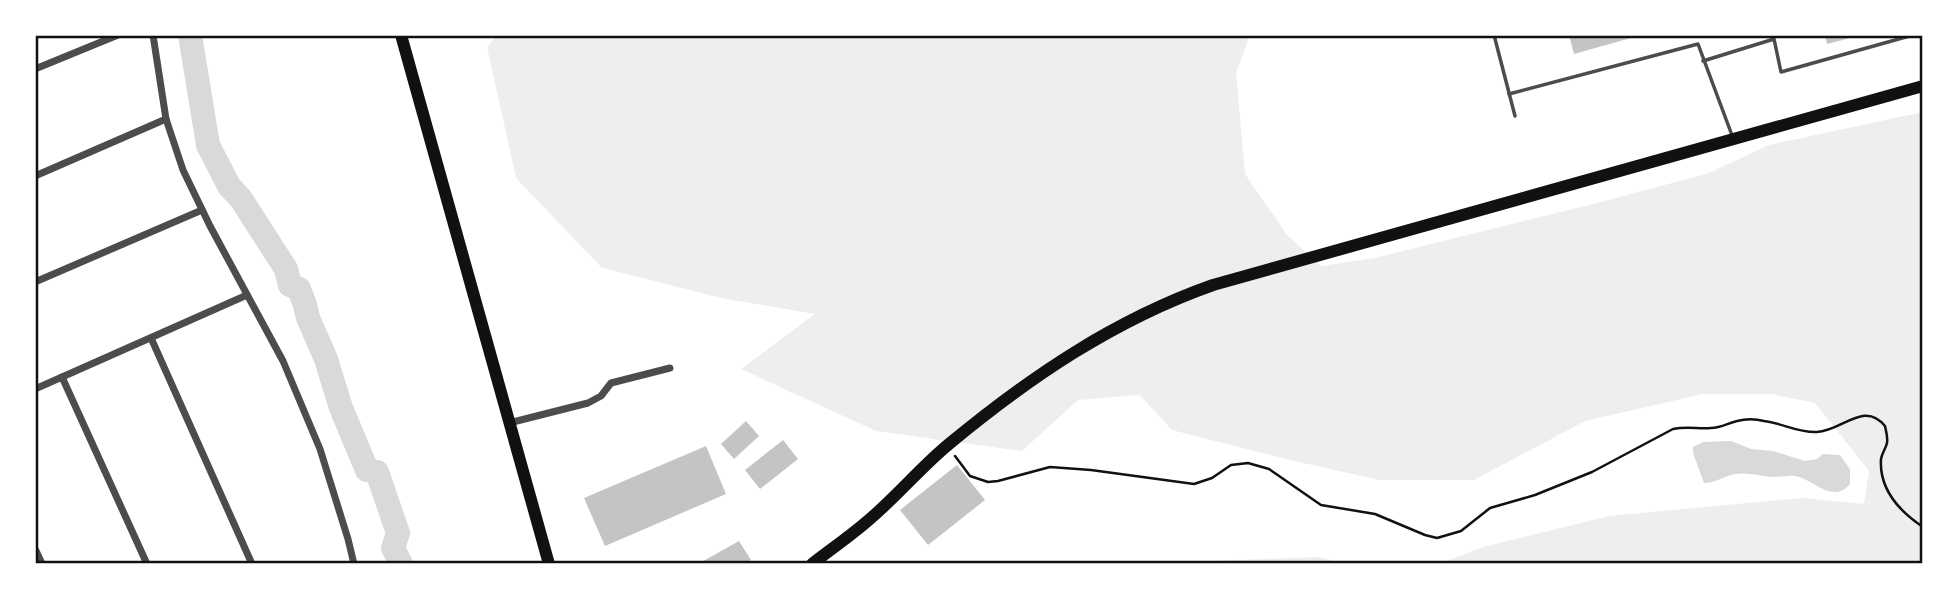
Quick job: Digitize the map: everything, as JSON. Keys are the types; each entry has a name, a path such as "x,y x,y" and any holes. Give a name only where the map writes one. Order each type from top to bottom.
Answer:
{"main road":[{"path":"401,35 549,564"},
{"path":"812,564 870,519 946,446 1026,383 1072,352 1172,299 1213,285 1923,86"}],"street":[{"path":"35,69 118,35"},
{"path":"153,35 166,119 183,170 283,361 320,449 354,564"},
{"path":"35,176 166,119"},
{"path":"35,282 202,210"},
{"path":"35,389 247,296"},
{"path":"150,338 252,564"},
{"path":"509,423 588,403 601,396 611,383 670,368"},
{"path":"62,377 147,564"},
{"path":"35,551 41,564"}],"lane":[{"path":"1494,35 1515,116"},
{"path":"1703,61 1774,39 1780,72 1913,35"},
{"path":"1509,93 1699,44 1733,140"}],"path":[{"path":"946,446 970,476 988,482 1050,467 1194,484 1212,478 1231,465 1248,463 1269,469 1321,505 1376,514 1437,538 1461,531 1490,508 1535,495 1592,472 1673,429 1685,426 1713,428 1736,421 1756,420 1814,433 1824,432 1857,416 1867,415 1876,416 1885,426 1887,443 1881,457 1882,473 1890,495 1898,507 1923,527"}],"shaded area":[{"path":"497,35 1250,35 1236,73 1245,174 1287,235 1321,266 1375,258 1609,200 1709,173 1769,145 1923,112 1923,564 1439,564 1483,547 1609,516 1802,498 1864,504 1869,471 1815,403 1771,394 1703,394 1585,421 1474,480 1379,480 1172,430 1140,395 1078,400 1022,451 876,431 741,369 815,314 721,298 602,268 516,178 487,47"},
{"path":"1731,441 1751,449 1773,451 1805,461 1817,459 1823,454 1840,455 1850,469 1850,484 1836,492 1795,476 1773,477 1745,473 1704,483 1693,447 1703,442"},
{"path":"1320,557 1343,564 1149,564 1152,563"}],"building":[{"path":"1569,35 1638,35 1638,36 1574,54"},
{"path":"1825,35 1857,35 1858,36 1827,44"},
{"path":"746,421 759,436 734,459 721,444"},
{"path":"783,440 798,459 760,489 745,470"},
{"path":"706,446 726,494 605,546 584,498"},
{"path":"957,465 985,500 928,545 900,510"},
{"path":"739,541 751,560 744,564 698,564"}],"waterway":[{"path":"190,35 208,145 229,186 241,199 286,269 290,285 299,289 326,359 341,408 367,470 377,472 398,533 393,548 401,564"}]}
